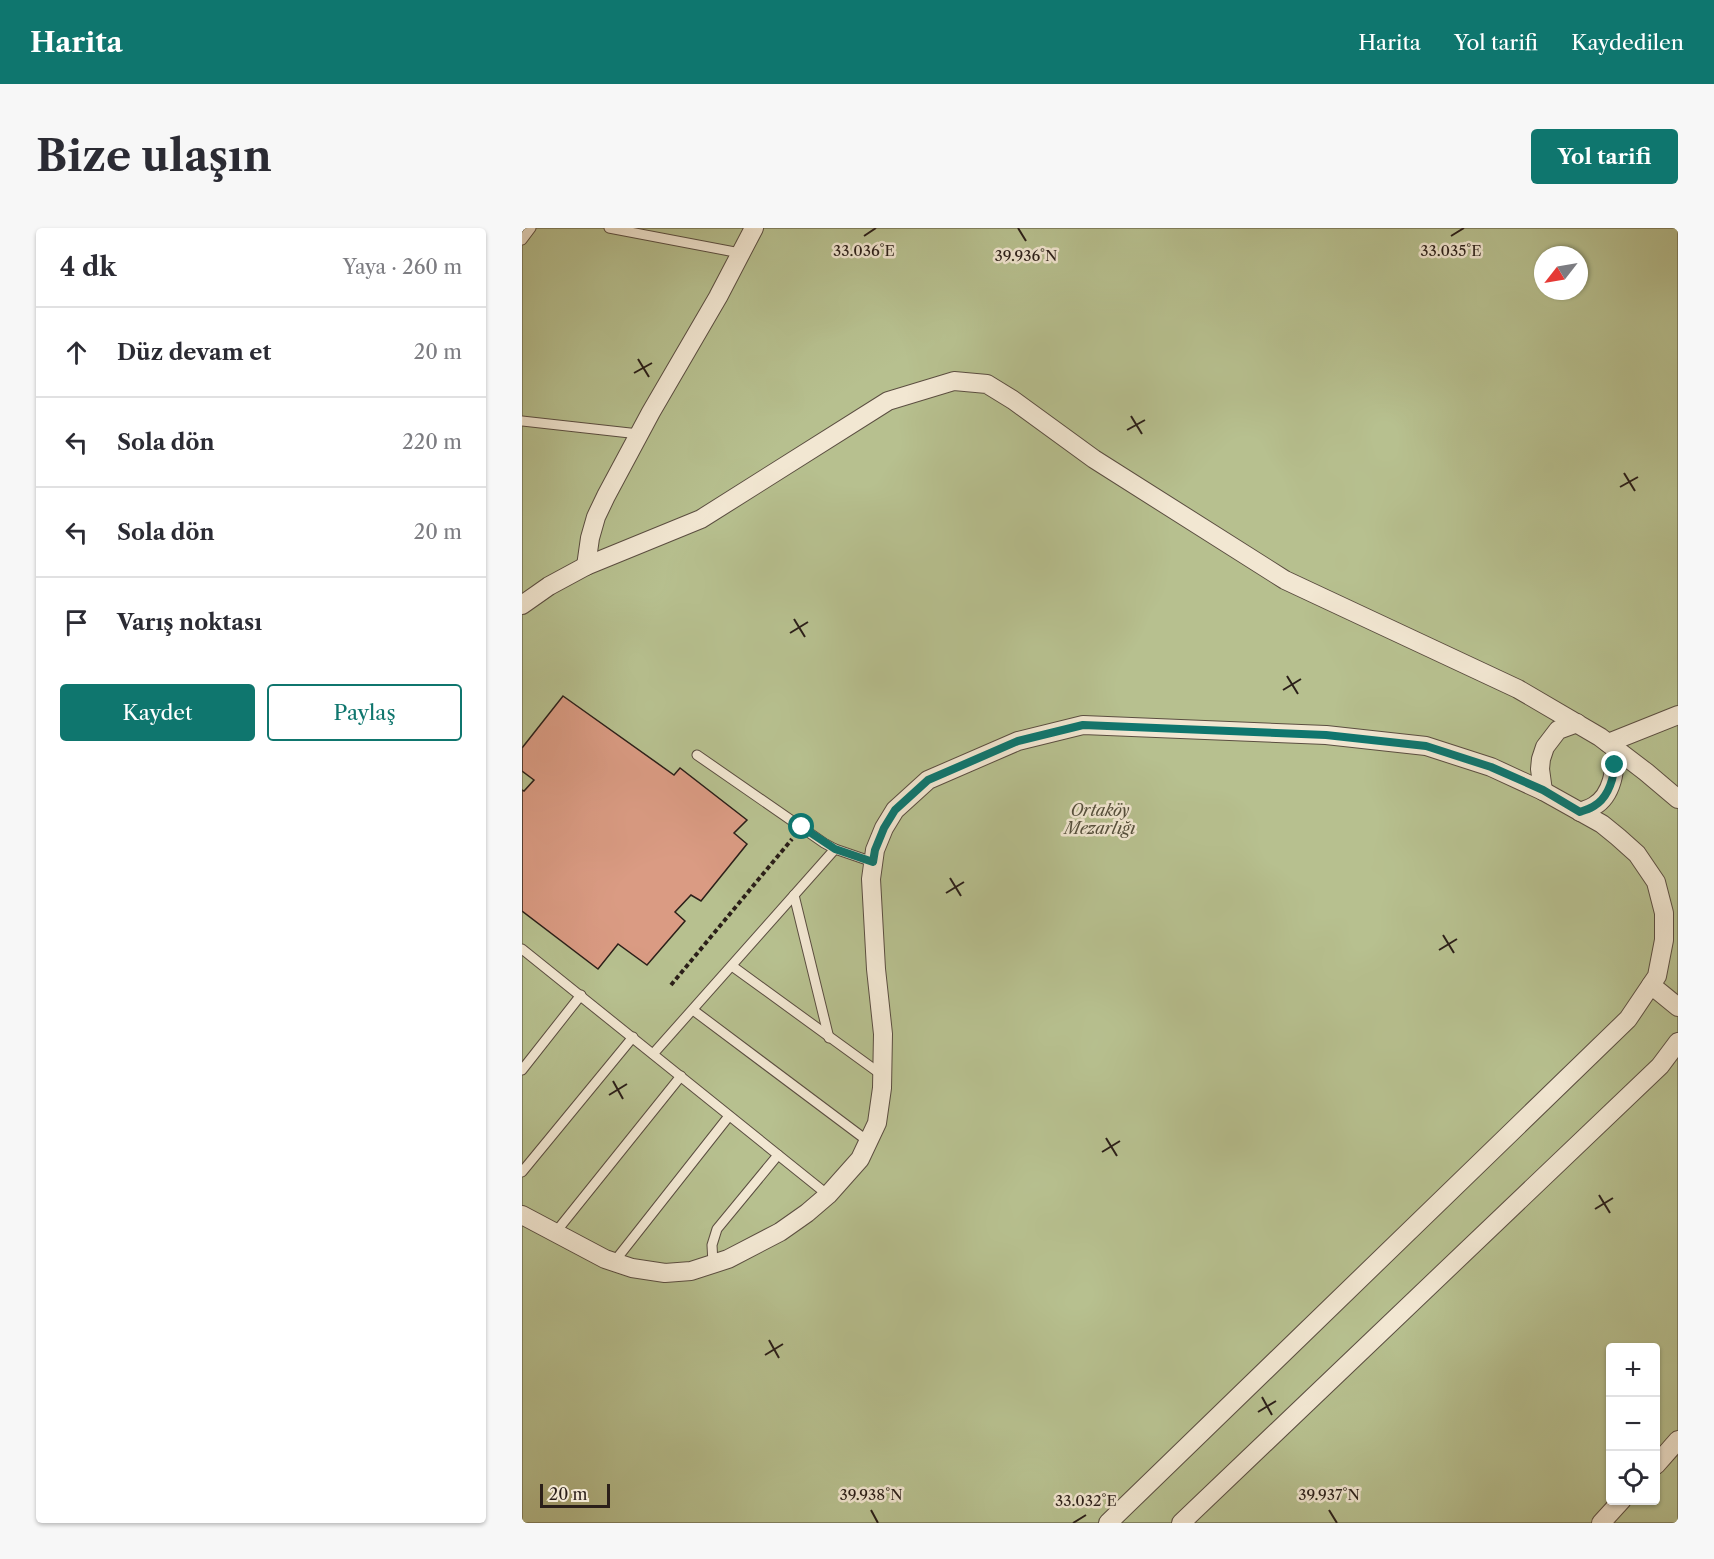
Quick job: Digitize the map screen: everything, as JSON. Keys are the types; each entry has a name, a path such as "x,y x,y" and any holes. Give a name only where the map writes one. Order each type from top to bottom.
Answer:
{"street":[{"path":"586,566 596,517 639,434 718,297 754,228"},
{"path":"522,605 549,586 586,566 701,519 888,401 954,381 987,384 1013,400 1094,459 1285,580 1518,689 1612,746 1678,799"},
{"path":"1612,746 1678,715"},
{"path":"1543,790 1540,769 1545,747 1558,730 1577,723"},
{"path":"522,1215 614,1262 632,1268 665,1273 691,1271 728,1259 780,1232 828,1195 860,1159 877,1123 882,1088 883,1034 876,969 871,879 875,850 884,828 895,810 928,780 1018,741 1083,725 1326,735 1426,746 1491,767 1543,790 1602,824 1637,854 1656,882 1664,913 1664,940 1657,975 1628,1018 1108,1523"},
{"path":"1580,812 1595,806 1604,796 1613,776 1612,746"},
{"path":"1651,985 1678,1007"},
{"path":"1180,1523 1660,1066 1678,1042"},
{"path":"1660,1460 1678,1440"},
{"path":"1601,1523 1617,1505"}],"lane":[{"path":"522,240 531,228"},
{"path":"609,228 741,254"},
{"path":"522,421 639,434"},
{"path":"697,755 835,849 873,862"},
{"path":"653,1054 835,849"},
{"path":"794,895 829,1038"},
{"path":"522,949 828,1195"},
{"path":"732,966 882,1075"},
{"path":"522,1070 581,995"},
{"path":"693,1010 869,1142"},
{"path":"522,1172 633,1037"},
{"path":"555,1233 681,1076"},
{"path":"614,1262 729,1116"},
{"path":"713,1264 712,1245 717,1228 778,1155"}],"path":[{"path":"672,985 802,827"}],"green space":[{"name":"Ortaköy Mezarlığı","path":"522,228 1678,228 1678,1523 522,1523"}],"building":[{"path":"563,696 674,775 680,768 747,820 734,833 747,844 701,901 691,895 675,912 685,921 647,965 618,944 598,969 522,911 522,790 524,791 534,780 522,771 522,748"}],"route":[{"path":"802,827 835,849 873,862 884,828 895,810 928,780 1018,741 1083,725 1326,735 1426,746 1491,767 1543,790 1580,812 1595,806 1604,796 1610,786 1615,765"}]}
